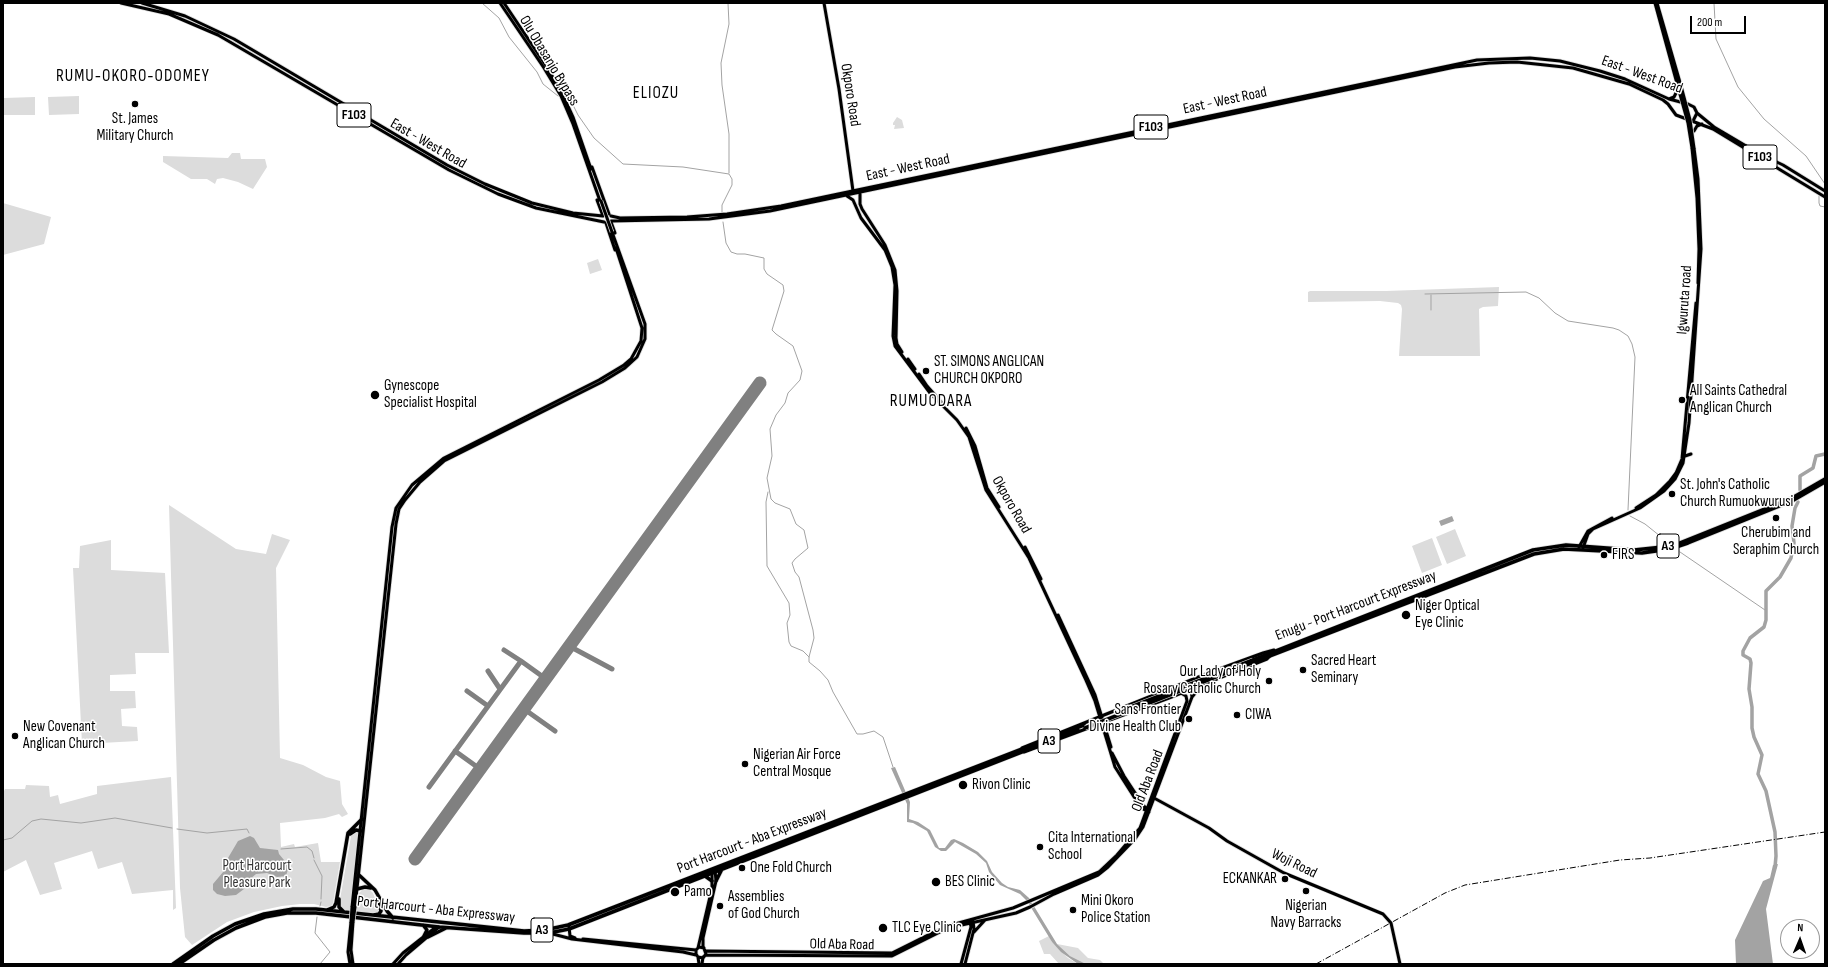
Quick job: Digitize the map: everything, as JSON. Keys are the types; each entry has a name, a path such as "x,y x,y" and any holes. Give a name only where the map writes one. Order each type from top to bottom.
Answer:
{"highway":[{"name":"Enugu - Port Harcourt Expressway","path":"1253,661 1280,649 1523,554 1552,547 1641,550 1674,545 1792,498 1825,479"},
{"name":"Enugu - Port Harcourt Expressway","path":"903,797 1253,661 1351,626 1526,556 1550,550 1581,547 1642,553 1675,548 1792,501 1825,482"},
{"name":"Port Harcourt - Aba Expressway","path":"179,964 214,940 236,928 265,917 282,914 316,913 447,928 524,934 549,933 569,927 705,876 713,870 722,869 903,797"},
{"name":"Port Harcourt - Aba Expressway","path":"173,964 220,931 244,920 283,910 300,909 347,913 524,931 569,927 903,797"},
{"path":"324,911 335,905 348,833 362,819"},
{"path":"347,913 339,907 339,901 350,834 354,831 361,831"},
{"path":"705,876 714,881 722,869"},
{"path":"359,875 375,890 387,911 393,918"},
{"path":"357,889 368,886 374,891 381,909 379,914 374,916"},
{"path":"423,925 427,930 426,937"},
{"path":"426,937 447,928"}],"main road":[{"name":"East - West Road","path":"121,3 169,14 220,36 449,170 498,194 536,208 604,223"},
{"name":"East - West Road","path":"142,3 185,16 226,35 267,57 447,164 485,184 532,203 577,214 603,216"},
{"name":"Olu Obasanjo Bypass","path":"500,3 557,89 579,138 600,201 612,231"},
{"path":"354,907 392,527 394,513 399,502 419,478 444,458 599,380 627,363 640,346 643,332 642,323 612,231 610,215 579,138 570,110 553,77 504,3"},
{"name":"Okporo Road","path":"824,3 839,89 853,191"},
{"name":"Igwuruta road","path":"1581,547 1588,534 1593,529 1640,508 1664,491 1676,478 1685,456 1687,444 1701,249 1698,179 1688,122 1656,3"},
{"name":"East - West Road","path":"610,215 620,218 669,218 727,214 781,206 1477,60 1518,58 1560,61 1600,71 1677,102 1684,102 1696,111 1704,120 1825,196"},
{"name":"East - West Road","path":"611,222 675,221 746,215 847,196 1441,70 1489,63 1517,62 1558,65 1630,83 1663,100 1682,118 1703,124 1783,165 1825,191"},
{"path":"1669,99 1674,97 1676,92"},
{"path":"1673,111 1674,105 1677,102"},
{"path":"1693,121 1696,111"},
{"path":"1181,121 1182,125"},
{"path":"1694,131 1697,126 1703,124"},
{"path":"351,964 352,922 359,875 396,524 399,509 420,482 448,459 602,382 633,362 644,344 646,329 604,223 582,154 579,138"},
{"name":"Igwuruta road","path":"1581,547 1585,535 1591,528 1637,508 1662,490 1674,476 1682,459 1698,269 1697,198 1693,148"},
{"name":"Okporo Road","path":"860,193 860,203 866,218 887,250 895,270 897,291 895,335 898,346 927,386 963,424 973,440 986,490 1034,568 1091,690 1115,767 1136,800 1148,811"},
{"name":"Okporo Road","path":"847,196 853,200 864,222 885,250 892,267 895,285 893,336 895,346 930,393 962,426 970,440 988,489 1032,559 1087,675 1099,707 1100,716"},
{"path":"855,204 860,203"},
{"name":"F103","path":"603,216 610,215"},
{"path":"612,231 617,221"},
{"name":"F103","path":"604,223 611,222"},
{"path":"1687,444 1689,448"},
{"path":"1685,456 1691,454"},
{"path":"1014,753 1029,744 1184,683 1263,653 1280,649"},
{"path":"1014,753 1030,751 1113,720 1267,659 1271,655"},
{"path":"1184,683 1191,690"},
{"path":"1192,697 1203,685"},
{"name":"Old Aba Road","path":"705,953 887,954 900,950 944,927 1016,913 1030,908 1105,870 1138,836 1192,697 1191,690"},
{"path":"1164,691 1162,695 1164,697 1172,697"},
{"name":"Old Aba Road","path":"1153,798 1187,701 1186,696 1181,693"},
{"path":"1099,707 1104,712 1113,711"},
{"path":"1105,732 1106,724 1113,720"},
{"path":"1092,727 1100,728 1105,732"},
{"name":"Woji Road","path":"1153,798 1209,828 1227,841 1284,873 1384,914 1392,923 1400,964"},
{"name":"Old Aba Road","path":"705,953 889,956 899,953 945,929 1009,910 1095,873 1105,867 1136,834 1148,811"},
{"path":"702,964 705,953 703,938 714,881 713,870"},
{"path":"699,964 697,949 714,881"},
{"path":"961,964 971,932 986,918"},
{"path":"965,964 972,921"},
{"path":"965,924 971,932"},
{"path":"398,964 438,927"},
{"path":"569,927 569,934 573,938 697,949 705,953"},
{"path":"549,933 572,939 683,952 697,956 705,953"},
{"path":"393,964 403,953 426,937"}],"green space":[{"path":"79,96 79,114 49,115 48,97"},
{"path":"35,97 35,115 4,115 4,98"},
{"path":"897,117 902,120 904,128 894,129 895,125 893,125 893,123"},
{"path":"232,153 240,153 241,159 265,159 267,167 253,189 238,182 223,178 217,179 215,184 207,179 191,179 163,162 163,156 228,158"},
{"path":"3,203 51,217 44,244 3,255"},
{"path":"598,259 602,270 590,274 587,263"},
{"path":"1499,287 1498,306 1483,307 1479,309 1480,356 1399,356 1402,309 1401,305 1398,303 1380,301 1308,302 1308,292 1310,291 1386,291"},
{"name":"Port Harcourt Pleasure Park","path":"169,505 236,549 266,554 272,534 290,540 276,568 280,758 303,765 326,777 340,781 342,804 348,814 342,817 339,814 325,818 280,823 281,847 294,844 295,847 318,843 321,862 340,862 333,903 331,906 326,907 314,904 300,904 254,912 227,922 192,945 185,937 180,888"},
{"path":"1455,529 1466,556 1447,564 1436,537"},
{"path":"1432,538 1442,565 1422,573 1412,546"},
{"path":"111,540 111,570 165,573 169,653 135,653 136,674 110,675 110,691 135,691 136,708 121,709 122,726 137,727 138,741 82,744 73,568 79,568 80,546"},
{"path":"171,777 176,908 173,910 173,890 132,894 122,862 98,869 92,851 54,863 62,889 40,895 26,860 3,872 3,793 5,789 25,789 26,785 49,786 50,797 58,795 60,804 97,794 97,786"},
{"path":"356,832 359,833 350,912 344,910 339,905 351,836"},
{"path":"363,889 369,889 373,893 379,908 378,912 356,912 358,894"},
{"path":"1049,936 1052,942 1068,958 1078,964 1059,964 1050,954 1044,954 1039,941"},
{"path":"1057,944 1078,948 1088,958 1100,960 1104,964 1086,964 1070,956"}],"shaded area":[{"path":"1452,516 1454,521 1441,526 1439,521"},
{"path":"895,767 910,802 909,819 918,822 930,830 939,848 945,848 951,840 954,839 978,852 987,861 992,872 1002,883 1008,887 1020,890 1029,898 1057,944 1070,956 1086,964 1078,964 1061,952 1052,942 1027,901 1020,894 1000,885 989,872 986,863 976,854 955,842 946,851 941,851 935,847 927,831 913,823 907,822 907,804 891,768"},
{"path":"250,836 254,838 260,848 278,850 279,854 289,866 286,876 277,877 267,873 256,874 249,880 244,889 236,895 225,896 217,894 213,890 213,884 229,865 228,858 238,841"},
{"path":"1778,864 1766,909 1773,964 1736,964 1735,940 1763,881 1770,878 1773,865"}],"waterway":[{"path":"482,3 499,18 509,37 537,72 543,84 558,96"},
{"path":"728,3 729,24 721,63 722,85 729,134 729,173"},
{"path":"1714,3 1716,39 1738,87 1764,119 1806,156 1825,184"},
{"path":"565,96 569,97 578,115 594,138 623,164 683,167 729,174 732,179 732,185 722,205 722,212"},
{"path":"1819,196 1820,206 1825,207"},
{"path":"723,222 726,243 731,252 764,258 764,269 767,274 783,285 784,291 772,330 793,346 802,371 800,380 788,393 785,403 776,415 770,429 772,456 767,478 771,499 775,503 790,509 796,524 804,530 808,548 792,563 795,572 799,577 813,630 814,638 809,662 828,680 833,692 857,734 874,731 883,737 893,767"},
{"path":"1425,294 1526,292 1539,298 1555,313 1568,321 1613,328 1628,336 1632,344 1635,357 1628,510"},
{"path":"1431,295 1431,310"},
{"path":"1800,490 1800,476 1813,468 1816,456 1825,454"},
{"path":"768,492 766,502 767,566 789,603 790,615 787,623 789,642 791,646 803,651 809,657"},
{"path":"1775,867 1775,832 1766,791 1758,774 1762,755 1754,737 1752,728 1752,707 1749,689 1751,663 1750,659 1743,655 1743,651 1750,638 1764,627 1766,620 1766,591 1780,577 1791,558 1794,543 1792,526 1795,508 1798,502"},
{"path":"1630,516 1645,524 1670,544"},
{"path":"1680,552 1765,610"},
{"path":"3,840 12,838 32,821 41,819 81,823 115,818 172,828"},
{"path":"177,829 207,833 247,829 249,833"},
{"path":"281,849 307,847 312,851 314,858"},
{"path":"314,860 322,876 321,899"},
{"path":"320,906 321,902"},
{"path":"317,917 315,933 330,952 320,964"}],"taxiway":[{"path":"569,646 612,669"},
{"path":"504,650 521,661"},
{"path":"429,787 521,661 546,679"},
{"path":"488,671 500,689"},
{"path":"467,691 488,706"},
{"path":"524,709 555,731"},
{"path":"455,751 480,769"}],"runway":[{"path":"415,859 760,383"}],"railway":[{"path":"1316,964 1445,893 1465,885 1620,860 1650,858 1825,832"}],"place":[{"name":"St. James Military Church","path":"135,104"},
{"name":"ST. SIMONS ANGLICAN CHURCH OKPORO","path":"926,371"},
{"name":"Gynescope Specialist Hospital","path":"375,395"},
{"name":"All Saints Cathedral Anglican Church","path":"1682,400"},
{"name":"St. John's Catholic Church Rumuokwurusi","path":"1672,494"},
{"name":"Cherubim and Seraphim Church","path":"1776,518"},
{"name":"FIRS","path":"1604,555"},
{"name":"Niger Optical Eye Clinic","path":"1406,615"},
{"name":"Sacred Heart Seminary","path":"1303,670"},
{"name":"Our Lady of Holy Rosary Catholic Church","path":"1269,681"},
{"name":"CIWA","path":"1237,715"},
{"name":"Sans Frontier Divine Health Club","path":"1189,719"},
{"name":"New Covenant Anglican Church","path":"15,736"},
{"name":"Nigerian Air Force Central Mosque","path":"745,764"},
{"name":"Rivon Clinic","path":"963,785"},
{"name":"Cita International School","path":"1040,847"},
{"name":"One Fold Church","path":"742,868"},
{"name":"ECKANKAR","path":"1285,879"},
{"name":"BES Clinic","path":"936,882"},
{"name":"Nigerian Navy Barracks","path":"1306,891"},
{"name":"Pamo","path":"675,892"},
{"name":"Assemblies of God Church","path":"720,906"},
{"name":"Mini Okoro Police Station","path":"1073,910"},
{"name":"TLC Eye Clinic","path":"883,928"}],"district":[{"name":"RUMU-OKORO-ODOMEY","path":"133,77"},
{"name":"ELIOZU","path":"656,94"},
{"name":"RUMUODARA","path":"931,402"}]}
